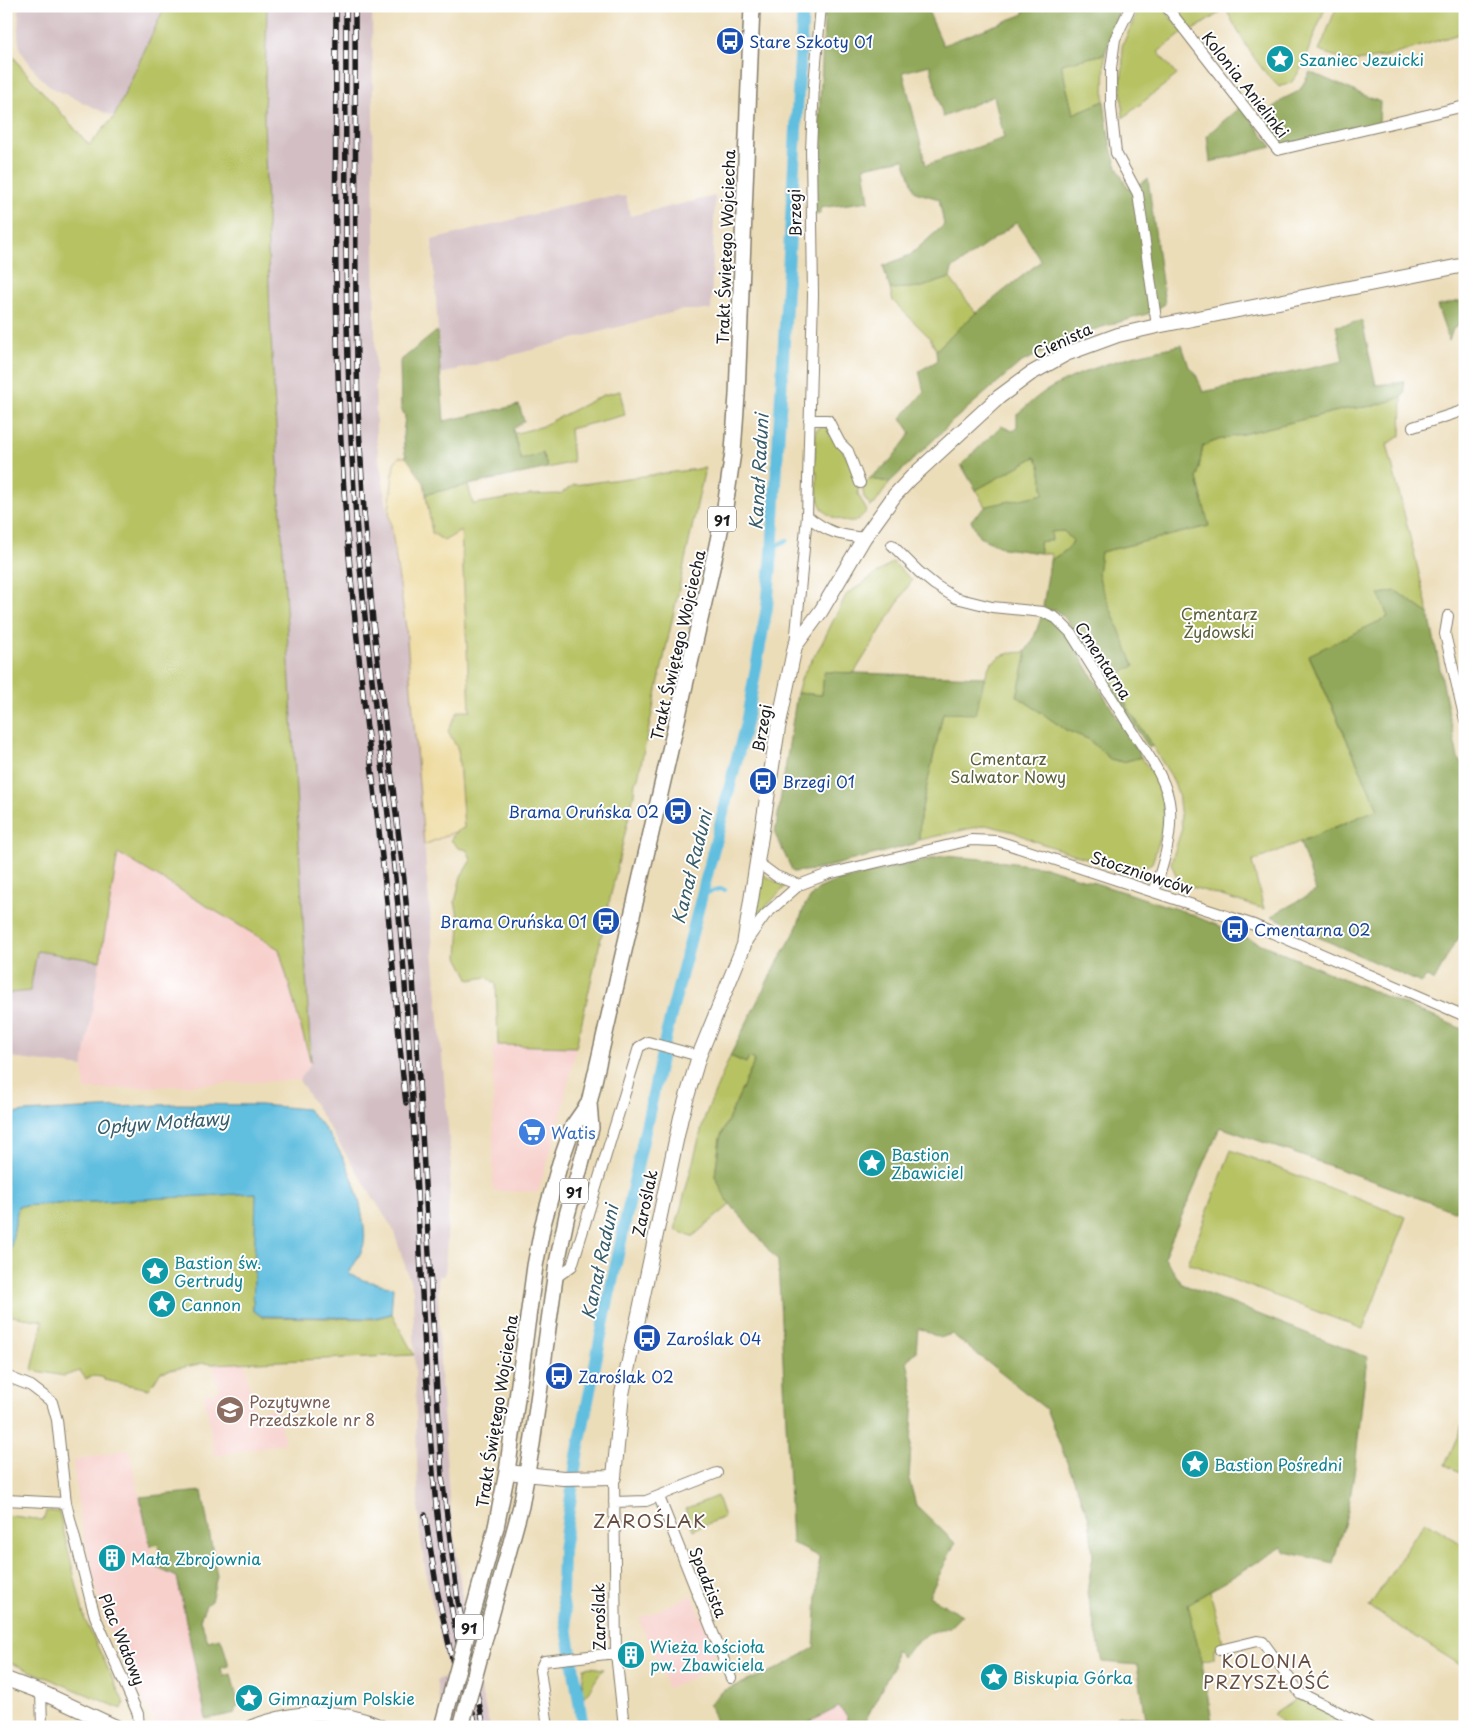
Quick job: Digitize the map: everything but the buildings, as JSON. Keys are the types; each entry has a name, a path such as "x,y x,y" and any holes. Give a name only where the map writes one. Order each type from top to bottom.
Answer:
{"main road":[{"name":"Trakt Świętego Wojciecha","path":"461,1727 521,1506 555,1278 567,1215 591,1128 589,1103 662,789 728,489 737,395 752,6"},
{"name":"Trakt Świętego Wojciecha","path":"442,1727 496,1527 507,1472 534,1266 543,1224 560,1163 573,1126 589,1103"}],"street":[{"name":"Brzegi","path":"744,945 778,728 795,646 807,516 813,295 811,150 814,85 821,6"},
{"path":"1131,6 1115,39 1111,68 1111,107 1116,153 1138,194 1157,326"},
{"name":"Kolonia Anielinki","path":"1166,6 1278,150 1465,106"},
{"name":"Cienista","path":"795,646 821,611 864,538 895,495 999,397 1030,374 1066,354 1118,335 1465,265"},
{"path":"1413,427 1465,410"},
{"path":"809,420 828,420 840,443 848,451 860,483"},
{"path":"807,516 822,528 842,535 864,538"},
{"name":"Cmentarna","path":"892,545 919,572 956,598 992,608 1043,612 1056,618 1071,632 1154,766 1167,791 1170,809 1169,832 1164,861 1154,892"},
{"path":"1448,616 1446,636 1465,720"},
{"name":"Stoczniowców","path":"744,945 765,915 799,885 828,874 855,867 945,845 982,839 1007,844 1254,926 1465,1016"},
{"path":"757,862 776,876 799,885"},
{"name":"Zaroślak","path":"624,1727 616,1653 614,1502 614,1477 622,1394 681,1117 699,1056 744,945"},
{"path":"555,1278 572,1266 639,1047 648,1042 699,1056"},
{"name":"Plac Wałowy","path":"7,1379 31,1386 52,1402 57,1420 66,1503 95,1616 138,1714 139,1727"},
{"path":"507,1472 553,1477 614,1477"},
{"path":"614,1502 646,1501 717,1473"},
{"name":"Spadzista","path":"659,1497 731,1678"},
{"path":"6,1500 66,1503"},
{"path":"1220,1650 1257,1641 1263,1642 1300,1693 1369,1727"},
{"path":"548,1727 540,1670 544,1661 616,1653"},
{"path":"6,1679 41,1692 116,1727"},
{"path":"41,1692 42,1727"},
{"path":"258,1726 303,1713 323,1713 356,1717 381,1727"}],"shaded area":[{"path":"19,6 165,6 114,117 52,88 38,75 20,50 18,37"},
{"path":"267,6 372,6 376,438 406,628 451,1162 445,1276 438,1276 440,1367 449,1496 462,1596 474,1664 490,1727 445,1727 436,1680 449,1676 427,1579 421,1541 418,1502 413,1290 393,1229 299,1080 311,1063 270,319 264,116"},
{"path":"626,196 630,216 715,196 711,310 682,310 441,374 432,240 598,198"},
{"path":"117,852 280,949 311,1063 299,1080 85,1090 83,1067"},
{"path":"36,951 100,961 83,1067 20,1059 6,1055 6,1001 10,993 30,991"},
{"path":"493,1045 576,1047 559,1124 538,1192 493,1191"},
{"name":"Pozytywne Przedszkole nr 8","path":"245,1362 254,1412 276,1408 285,1443 215,1456 204,1394 219,1391 213,1364"},
{"path":"129,1449 155,1567 177,1577 206,1719 166,1727 156,1727 103,1617 80,1518 73,1461"},
{"path":"692,1595 716,1652 704,1665 703,1673 668,1688 639,1619"},
{"path":"840,1707 847,1716 846,1727 800,1727"}],"green space":[{"path":"165,6 267,6 264,116 270,319 311,1063 279,949 118,853 100,961 37,951 30,991 10,993 6,1001 6,38 11,53 21,67 89,145 114,117"},
{"path":"825,6 926,6 943,45 1024,14 1023,6 1120,6 1105,54 1061,64 1073,114 1104,101 1114,157 1129,189 1148,179 1165,304 1150,313 1082,333 1020,363 954,420 890,482 869,479 890,461 911,433 901,418 924,392 919,371 937,361 936,350 976,313 1041,261 1017,222 952,269 950,278 922,287 890,289 883,266 910,255 944,225 939,199 915,192 904,159 864,167 869,201 820,208 820,214 816,215 815,196","holes":["930,65 943,117 994,96 1004,138 926,165 903,72"]},
{"path":"1140,6 1161,6 1183,33 1158,52 1177,75 1123,118 1122,46"},
{"path":"1171,6 1217,6 1221,12 1190,32"},
{"name":"Szaniec Jezuicki","path":"1224,6 1326,6 1300,71 1291,83 1279,87 1270,78 1248,49"},
{"path":"1337,6 1393,6 1410,11 1412,6 1465,6 1465,32 1393,55 1351,62 1319,51"},
{"path":"1105,54 1104,101 1073,114 1061,64"},
{"path":"1310,72 1380,102 1379,123 1282,145 1260,120 1283,99 1299,91"},
{"path":"1241,106 1272,147 1210,162 1207,135"},
{"path":"950,278 976,313 936,350 930,338 893,301 890,289 922,287"},
{"path":"1465,300 1465,321 1453,329 1449,341 1437,306"},
{"path":"1362,321 1376,385 1404,382 1405,393 1402,397 1374,406 1346,409 1218,440 1203,446 1197,478 1209,526 1101,552 1098,573 1101,585 1134,666 1110,679 1152,746 1149,748 1065,618 1055,609 1051,611 1043,607 1050,561 1066,550 1073,541 1064,531 1051,532 1052,540 1039,542 1040,553 1003,548 979,537 971,520 987,506 1044,494 1040,465 1035,457 976,490 961,465 1001,426 1013,431 1017,427 1017,414 1041,394 1077,375 1111,362 1182,345 1189,367 1195,372 1203,392 1343,361 1336,326"},
{"path":"437,331 444,421 519,405 524,421 513,429 521,460 542,453 548,468 426,494 424,483 406,457 404,448 405,416 401,409 400,361"},
{"path":"620,391 625,415 570,429 573,462 548,468 542,453 521,460 513,434 540,427 603,395"},
{"name":"Cmentarz Żydowski","path":"1402,397 1401,436 1387,444 1429,614 1396,591 1380,594 1388,617 1309,656 1378,809 1252,862 1264,909 1179,883 1171,863 1182,828 1178,793 1171,776 1110,679 1101,585 1098,573 1101,552 1208,526 1197,478 1203,446 1218,440 1346,409 1374,406"},
{"path":"823,425 827,426 849,461 858,486 858,494 867,511 858,520 846,521 838,519 825,512 821,507 817,494 817,472 814,472 816,430"},
{"path":"1035,457 1040,465 1044,494 985,507 976,490"},
{"path":"705,468 638,778 635,782 634,794 576,1047 498,1045 496,984 487,977 470,980 458,957 460,924 455,902 461,876 471,860 467,850 458,848 451,840 455,832 464,828 458,750 448,731 458,711 470,711 461,531 444,541 432,533 426,494 468,485 473,504 530,495 560,494 574,485"},
{"path":"869,479 890,482 871,507 864,497 862,486"},
{"path":"1064,531 1073,541 1066,550 1050,561 1051,554 1040,553 1039,542 1051,540 1051,532"},
{"path":"893,562 912,580 854,673 824,672 822,695 797,693 802,676 822,643 846,595"},
{"path":"1396,591 1429,614 1458,758 1465,766 1465,931 1454,944 1434,981 1427,977 1421,983 1271,916 1316,891 1300,842 1378,809 1309,655 1388,617 1379,594"},
{"path":"1042,615 1052,620 1068,636 1141,757 1123,762 1110,759 1088,739 1066,730 1017,696 1026,658 1025,652 1033,640"},
{"name":"Cmentarz Salwator Nowy","path":"1025,652 1026,658 1017,696 1066,730 1088,739 1110,759 1123,762 1141,757 1153,775 1162,796 1163,816 1152,863 1141,869 1113,867 1034,841 1014,832 986,825 919,840 920,817 943,713 985,677 990,664 1001,656"},
{"path":"824,672 985,677 975,714 943,713 920,817 919,840 914,844 815,870 793,872 775,834 797,693 822,695"},
{"path":"943,856 1045,867 1183,911 1465,1030 1465,1209 1453,1211 1220,1127 1164,1257 1182,1284 1367,1357 1355,1467 1348,1511 1333,1563 1286,1552 1282,1547 1188,1604 1203,1669 1213,1727 1104,1727 1118,1715 1146,1718 1137,1665 1103,1662 1087,1593 1093,1556 1089,1518 1046,1409 952,1334 940,1338 918,1328 916,1352 907,1360 914,1397 909,1479 916,1505 955,1543 929,1596 962,1615 950,1627 925,1635 902,1657 895,1650 893,1667 862,1727 846,1727 847,1716 839,1707 800,1727 713,1727 716,1722 709,1704 723,1691 777,1669 814,1648 819,1557 792,1543 778,1261 726,1199 715,1176 720,1138 755,1060 749,1057 746,1063 730,1056 771,974 795,932 805,905 818,889 836,881"},
{"path":"761,875 785,887 759,914 756,914"},
{"path":"730,1056 746,1063 749,1057 755,1060 720,1138 715,1176 730,1205 692,1237 675,1230 705,1116"},
{"path":"1231,1150 1406,1217 1363,1329 1188,1263"},
{"path":"257,1193 253,1310 262,1317 374,1319 392,1314 414,1355 204,1363 161,1372 149,1389 104,1380 104,1378 97,1376 86,1379 80,1371 64,1376 32,1370 43,1321 6,1315 6,1264 8,1264 18,1206"},
{"path":"1465,1419 1465,1474 1445,1465"},
{"path":"202,1491 217,1576 211,1601 206,1605 200,1619 208,1641 220,1638 222,1641 229,1666 221,1668 223,1676 231,1674 239,1706 235,1709 236,1713 206,1719 177,1577 155,1567 154,1563 162,1561 158,1544 150,1546 140,1497"},
{"path":"717,1496 724,1517 693,1530 685,1509"},
{"path":"46,1511 59,1512 85,1620 124,1703 122,1709 6,1661 6,1515 43,1520"},
{"path":"1425,1521 1465,1546 1465,1668 1369,1607"},
{"path":"1210,1591 1224,1646 1214,1648 1214,1658 1201,1661 1187,1604"},
{"path":"584,1668 603,1669 584,1698 582,1688"},
{"path":"1297,1698 1302,1698 1346,1719 1339,1727 1285,1727 1273,1715"}],"sand":[{"path":"399,457 406,457 424,483 432,533 444,541 461,531 470,711 458,711 448,731 458,750 464,828 424,845 406,628 389,512 394,463"}],"water":[{"name":"Opływ Motławy","path":"178,1104 260,1105 307,1109 328,1133 344,1160 356,1188 365,1237 360,1254 349,1274 363,1280 393,1287 391,1314 374,1318 261,1316 253,1310 256,1193 18,1206 8,1264 6,1264 6,1115 24,1112"}],"waterway":[{"name":"Kanał Raduni","path":"583,1727 562,1597 563,1550 577,1456 607,1305 666,1035 746,723 767,607 772,554 803,6"},
{"path":"6,251 10,252 6,298"},
{"path":"773,548 787,540"},
{"path":"701,895 719,889 725,890"},
{"path":"597,1303 607,1305"}],"railway":[{"path":"336,6 336,290 339,403 345,512 366,724 385,883 406,1103"},
{"path":"346,6 347,326 356,518 405,985 436,1505 448,1589 476,1727"},
{"path":"355,6 356,308 358,411 364,512 373,622 404,880 413,978 442,1477 458,1601 484,1727"},
{"path":"425,1515 437,1590 467,1727"}],"place":[{"name":"Stare Szkoty 01","path":"730,41"},
{"name":"Szaniec Jezuicki","path":"1280,59"},
{"name":"Brzegi 01","path":"763,781"},
{"name":"Brama Oruńska 02","path":"678,811"},
{"name":"Brama Oruńska 01","path":"606,921"},
{"name":"Cmentarna 02","path":"1235,929"},
{"name":"Watis","path":"532,1132"},
{"name":"Bastion Zbawiciel","path":"872,1163"},
{"name":"Bastion św. Gertrudy","path":"155,1271"},
{"name":"Cannon","path":"162,1304"},
{"name":"Zaroślak 04","path":"647,1338"},
{"name":"Zaroślak 02","path":"559,1376"},
{"name":"Pozytywne Przedszkole nr 8","path":"230,1410"},
{"name":"Bastion Pośredni","path":"1195,1464"},
{"name":"Mała Zbrojownia","path":"112,1558"},
{"name":"Wieża kościoła pw. Zbawiciela","path":"631,1655"},
{"name":"Biskupia Górka","path":"994,1677"},
{"name":"Gimnazjum Polskie","path":"249,1698"}],"district":[{"name":"ZAROŚLAK","path":"650,1520"},
{"name":"KOLONIA PRZYSZŁOŚĆ","path":"1267,1670"}]}
